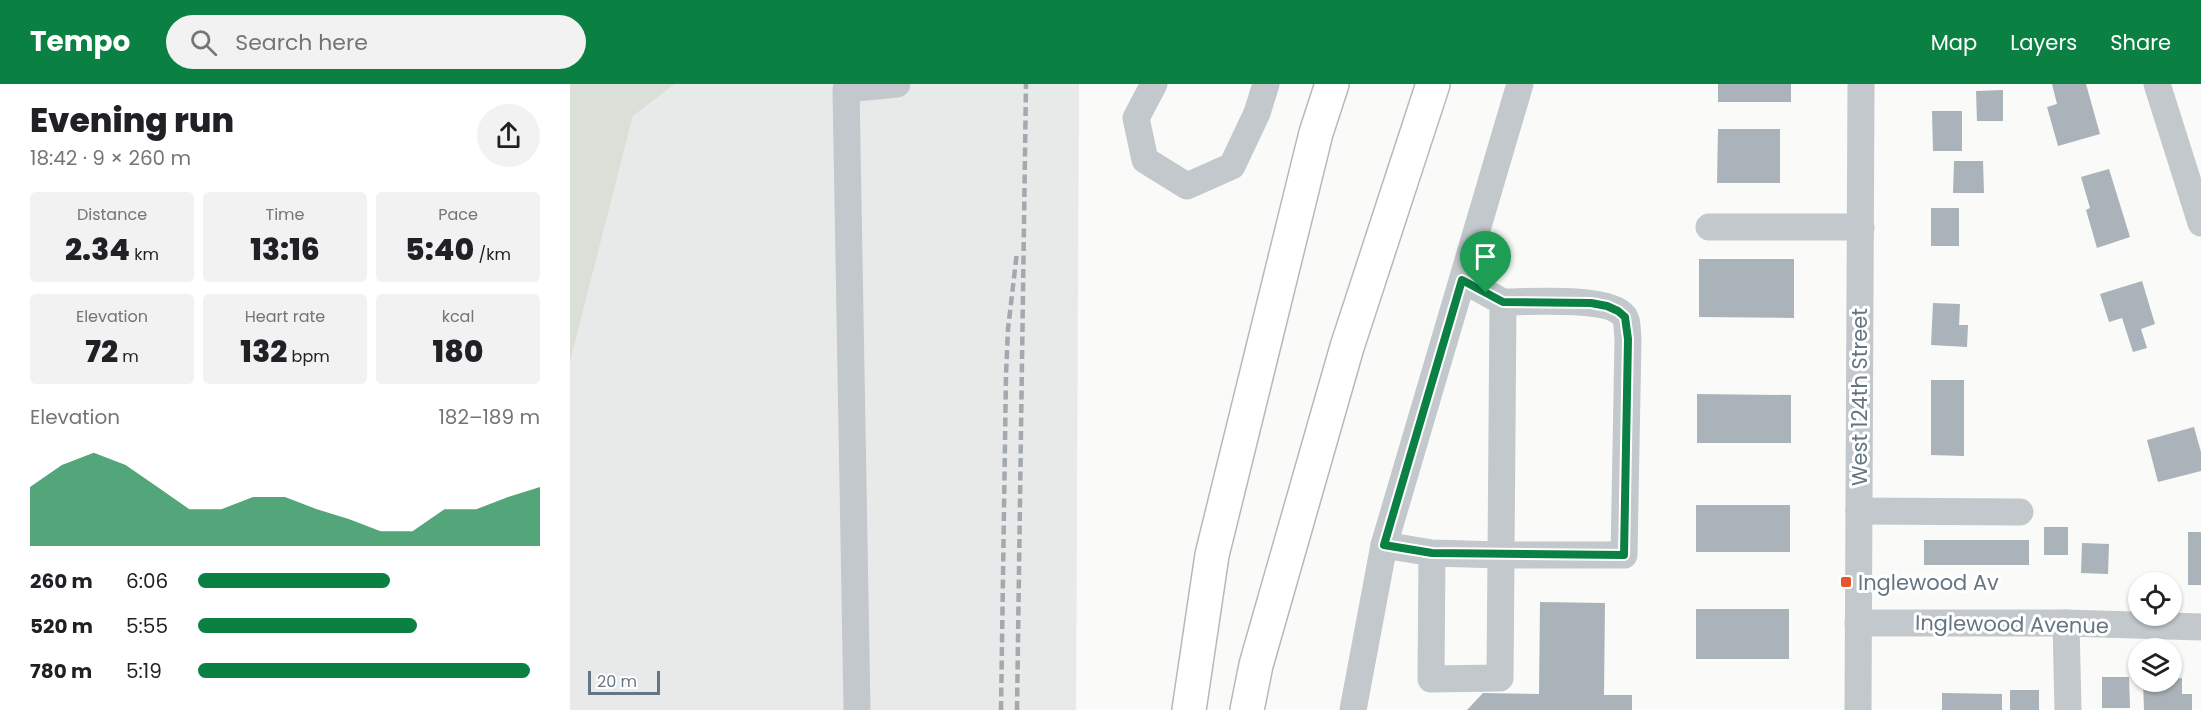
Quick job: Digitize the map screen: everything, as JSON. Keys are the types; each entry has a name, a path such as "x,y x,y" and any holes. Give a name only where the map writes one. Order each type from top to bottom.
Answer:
{"highway":[{"path":"1189,710 1212,555 1316,133 1332,84"},
{"path":"1247,710 1256,665 1347,347 1433,84"}],"street":[{"path":"857,710 846,90 897,84"},
{"path":"1155,84 1136,118 1145,160 1187,186 1232,166 1257,113 1266,84"},
{"path":"1353,710 1384,545 1520,84"},
{"name":"West 124th Street","path":"1858,710 1861,84"},
{"path":"2157,84 2201,223"},
{"path":"1709,227 1861,227"},
{"path":"1384,545 1432,553 1624,555 1628,339 1625,317 1607,306 1591,303 1503,302 1462,280"},
{"path":"1432,553 1431,679 1500,678 1503,302"},
{"path":"1859,511 2020,512"},
{"name":"Inglewood Avenue","path":"1858,622 2066,623 2201,627"},
{"path":"2066,623 2068,710"}],"shaded area":[{"path":"570,84 675,84 633,116 570,362"},
{"path":"675,84 1079,84 1076,710 570,710 570,362 633,116"}],"building":[{"path":"1718,84 1791,84 1791,102 1718,102"},
{"path":"2052,84 2086,84 2100,134 2058,146 2047,107 2057,104"},
{"path":"2003,90 2003,121 1977,121 1976,91"},
{"path":"1932,111 1962,111 1962,151 1933,151"},
{"path":"1718,129 1780,129 1780,183 1717,183"},
{"path":"1954,161 1983,161 1984,193 1953,193"},
{"path":"2109,169 2130,237 2097,248 2086,210 2090,208 2081,177"},
{"path":"1931,208 1959,208 1959,246 1931,246"},
{"path":"1699,259 1794,259 1794,318 1699,317"},
{"path":"2142,281 2155,324 2141,329 2147,348 2133,352 2122,318 2109,322 2100,294"},
{"path":"1933,303 1960,304 1959,325 1968,325 1967,347 1931,345"},
{"path":"1931,380 1964,380 1964,456 1931,455"},
{"path":"1697,394 1791,395 1791,443 1697,443"},
{"path":"2194,427 2201,452 2201,471 2158,482 2147,440"},
{"path":"1696,505 1790,505 1790,552 1696,552"},
{"path":"2044,527 2068,527 2068,555 2044,555"},
{"path":"2188,532 2201,532 2201,585 2188,585"},
{"path":"1924,540 2029,540 2029,565 1924,565"},
{"path":"2082,543 2109,544 2108,574 2081,573"},
{"path":"1540,602 1605,603 1604,695 1632,695 1632,710 1467,710 1483,693 1539,694"},
{"path":"1696,609 1789,609 1789,659 1696,659"},
{"path":"2102,677 2128,677 2130,708 2102,708"},
{"path":"2010,690 2039,690 2039,710 2010,710"},
{"path":"2143,692 2192,694 2192,710 2144,710"},
{"path":"1942,693 2002,694 2002,710 1942,710"}],"railway":[{"path":"1017,710 1026,84"},
{"path":"1001,710 1006,375 1008,329 1017,252"}],"place":[{"name":"Inglewood Av","path":"1846,582"}],"route":[{"path":"1462,280 1486,293 1503,302 1591,303 1607,306 1625,317 1628,339 1624,555 1432,553 1384,545 1462,280"}]}
